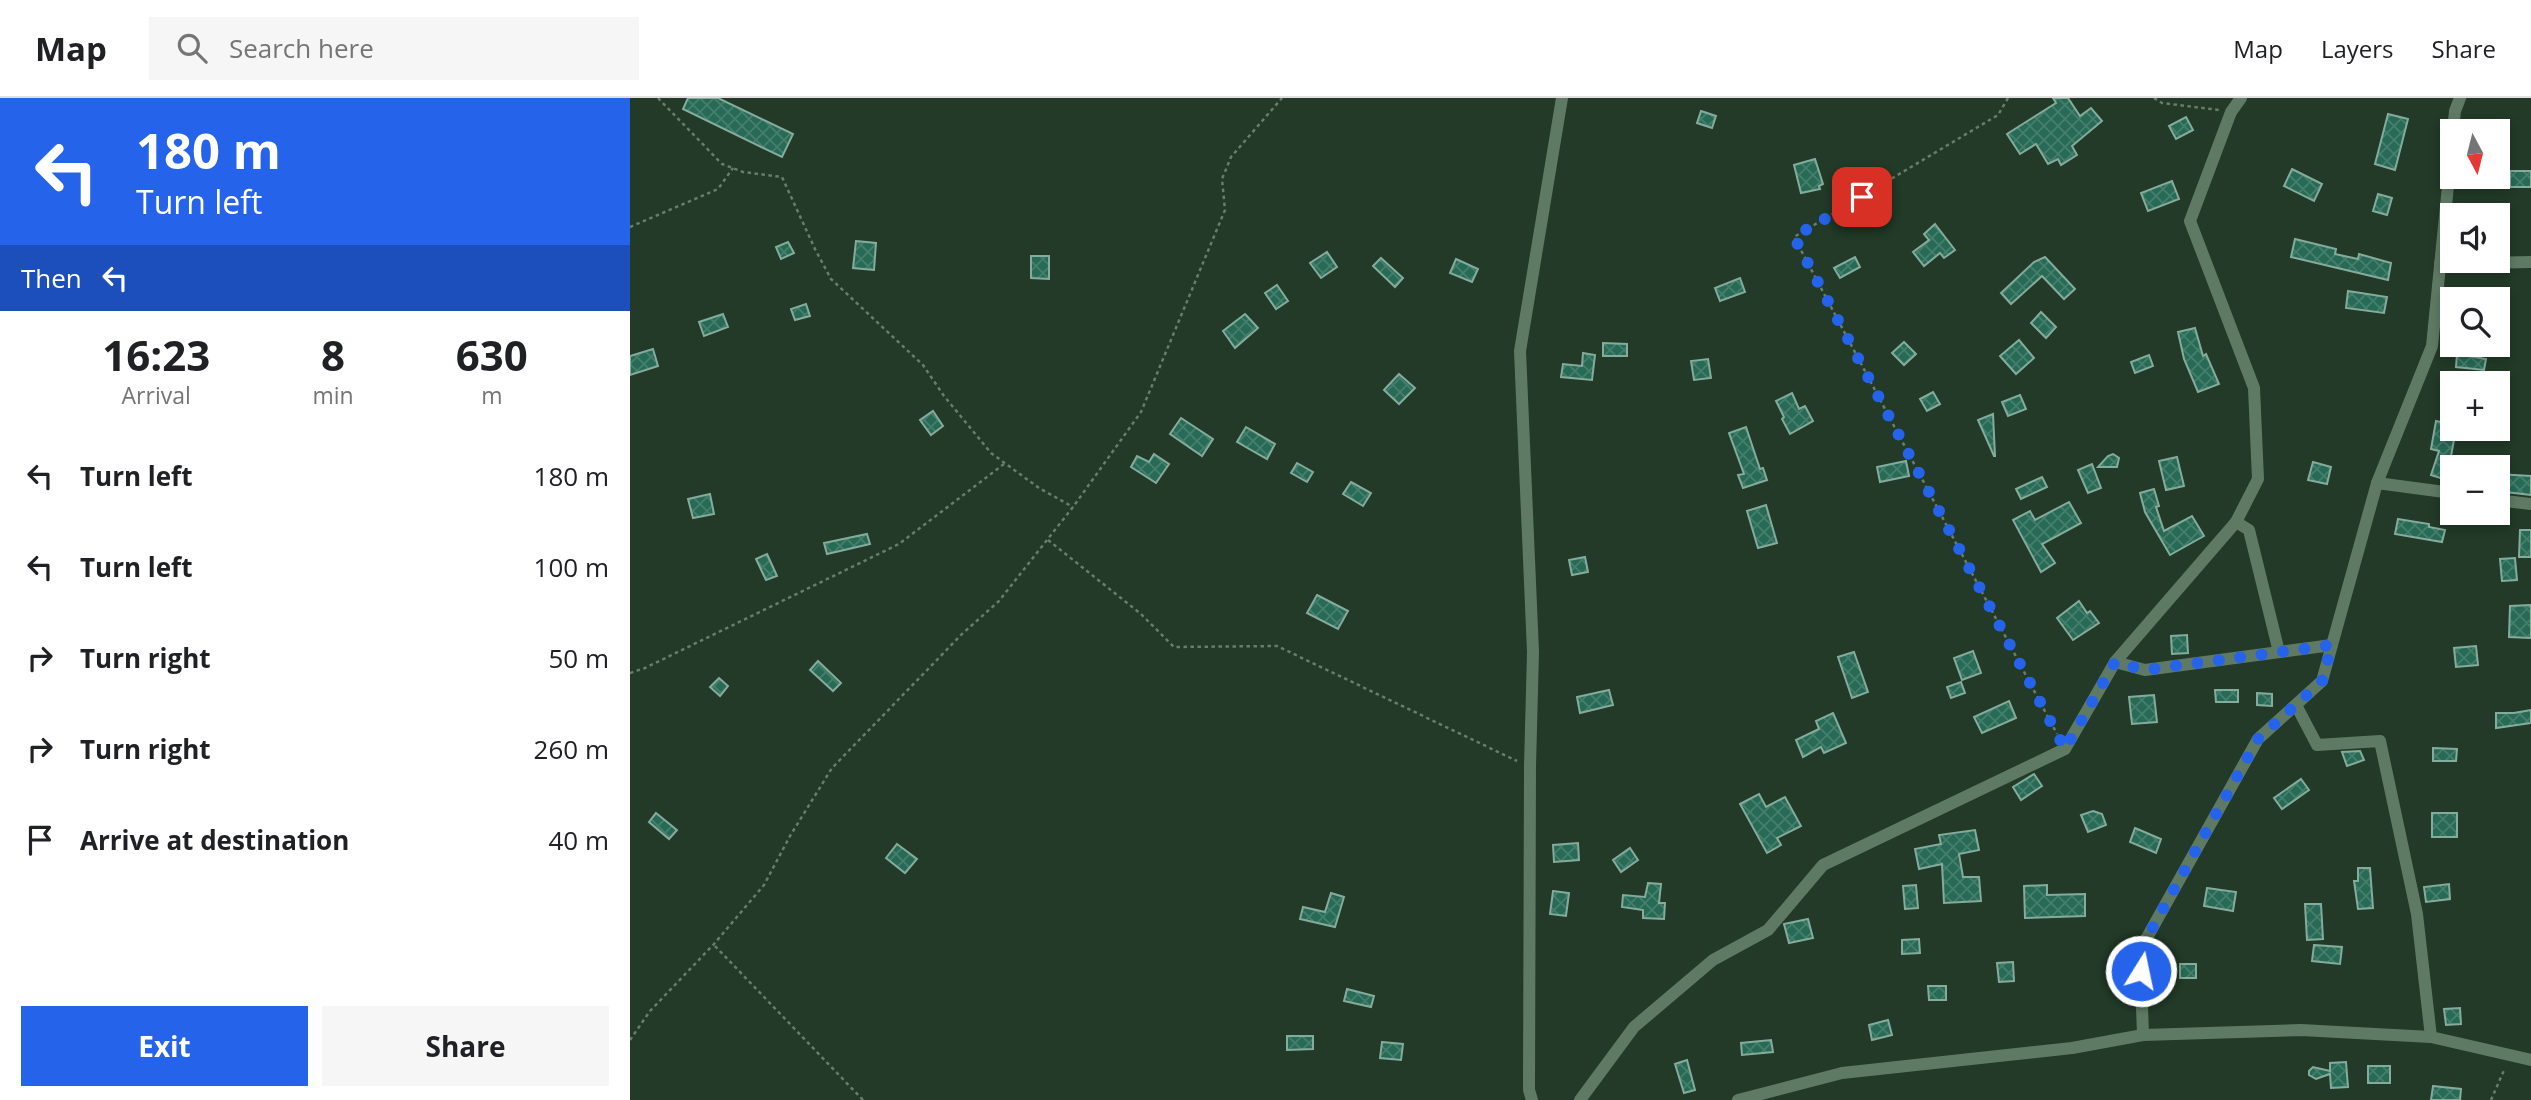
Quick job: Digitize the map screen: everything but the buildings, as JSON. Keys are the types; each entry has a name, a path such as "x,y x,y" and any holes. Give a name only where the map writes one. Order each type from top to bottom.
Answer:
{"street":[{"path":"1532,1100 1529,1090 1533,652 1520,351 1562,98"},
{"path":"1580,1100 1634,1027 1713,960 1768,930 1823,865 2065,749 2115,662 2236,522 2258,479 2254,388 2190,221 2231,112 2241,98"},
{"path":"2454,119 2460,98"},
{"path":"2510,262 2531,262"},
{"path":"2143,1035 2140,950 2258,739 2322,681 2377,483 2432,346 2440,264"},
{"path":"2377,483 2440,491"},
{"path":"2510,502 2531,504"},
{"path":"2236,522 2249,530 2279,652"},
{"path":"2115,662 2145,670 2332,645"},
{"path":"2296,705 2317,745 2380,741 2417,914 2431,1037"},
{"path":"1738,1100 1842,1073 2072,1048 2143,1035 2301,1030 2431,1037 2531,1060"}],"path":[{"path":"658,98 722,164 782,177 831,279 923,365 944,396 991,453 1039,488 1073,507"},
{"path":"630,1041 650,1011 714,944 764,885 790,836 832,768 961,634 999,601 1073,507 1141,412 1225,210 1222,179 1231,157 1282,98"},
{"path":"2008,98 1998,114 1794,237 2065,749"},
{"path":"2154,98 2162,103 2231,112"},
{"path":"630,228 718,189 733,168"},
{"path":"630,673 899,544 1004,464"},
{"path":"1048,540 1141,614 1174,647 1276,646 1530,766"},
{"path":"714,944 863,1100"},
{"path":"2491,1100 2511,1056"}],"route":[{"path":"1862,197 1794,237 2065,749 2115,662 2145,670 2332,645 2322,681 2258,739 2140,950 2141,971"}]}
